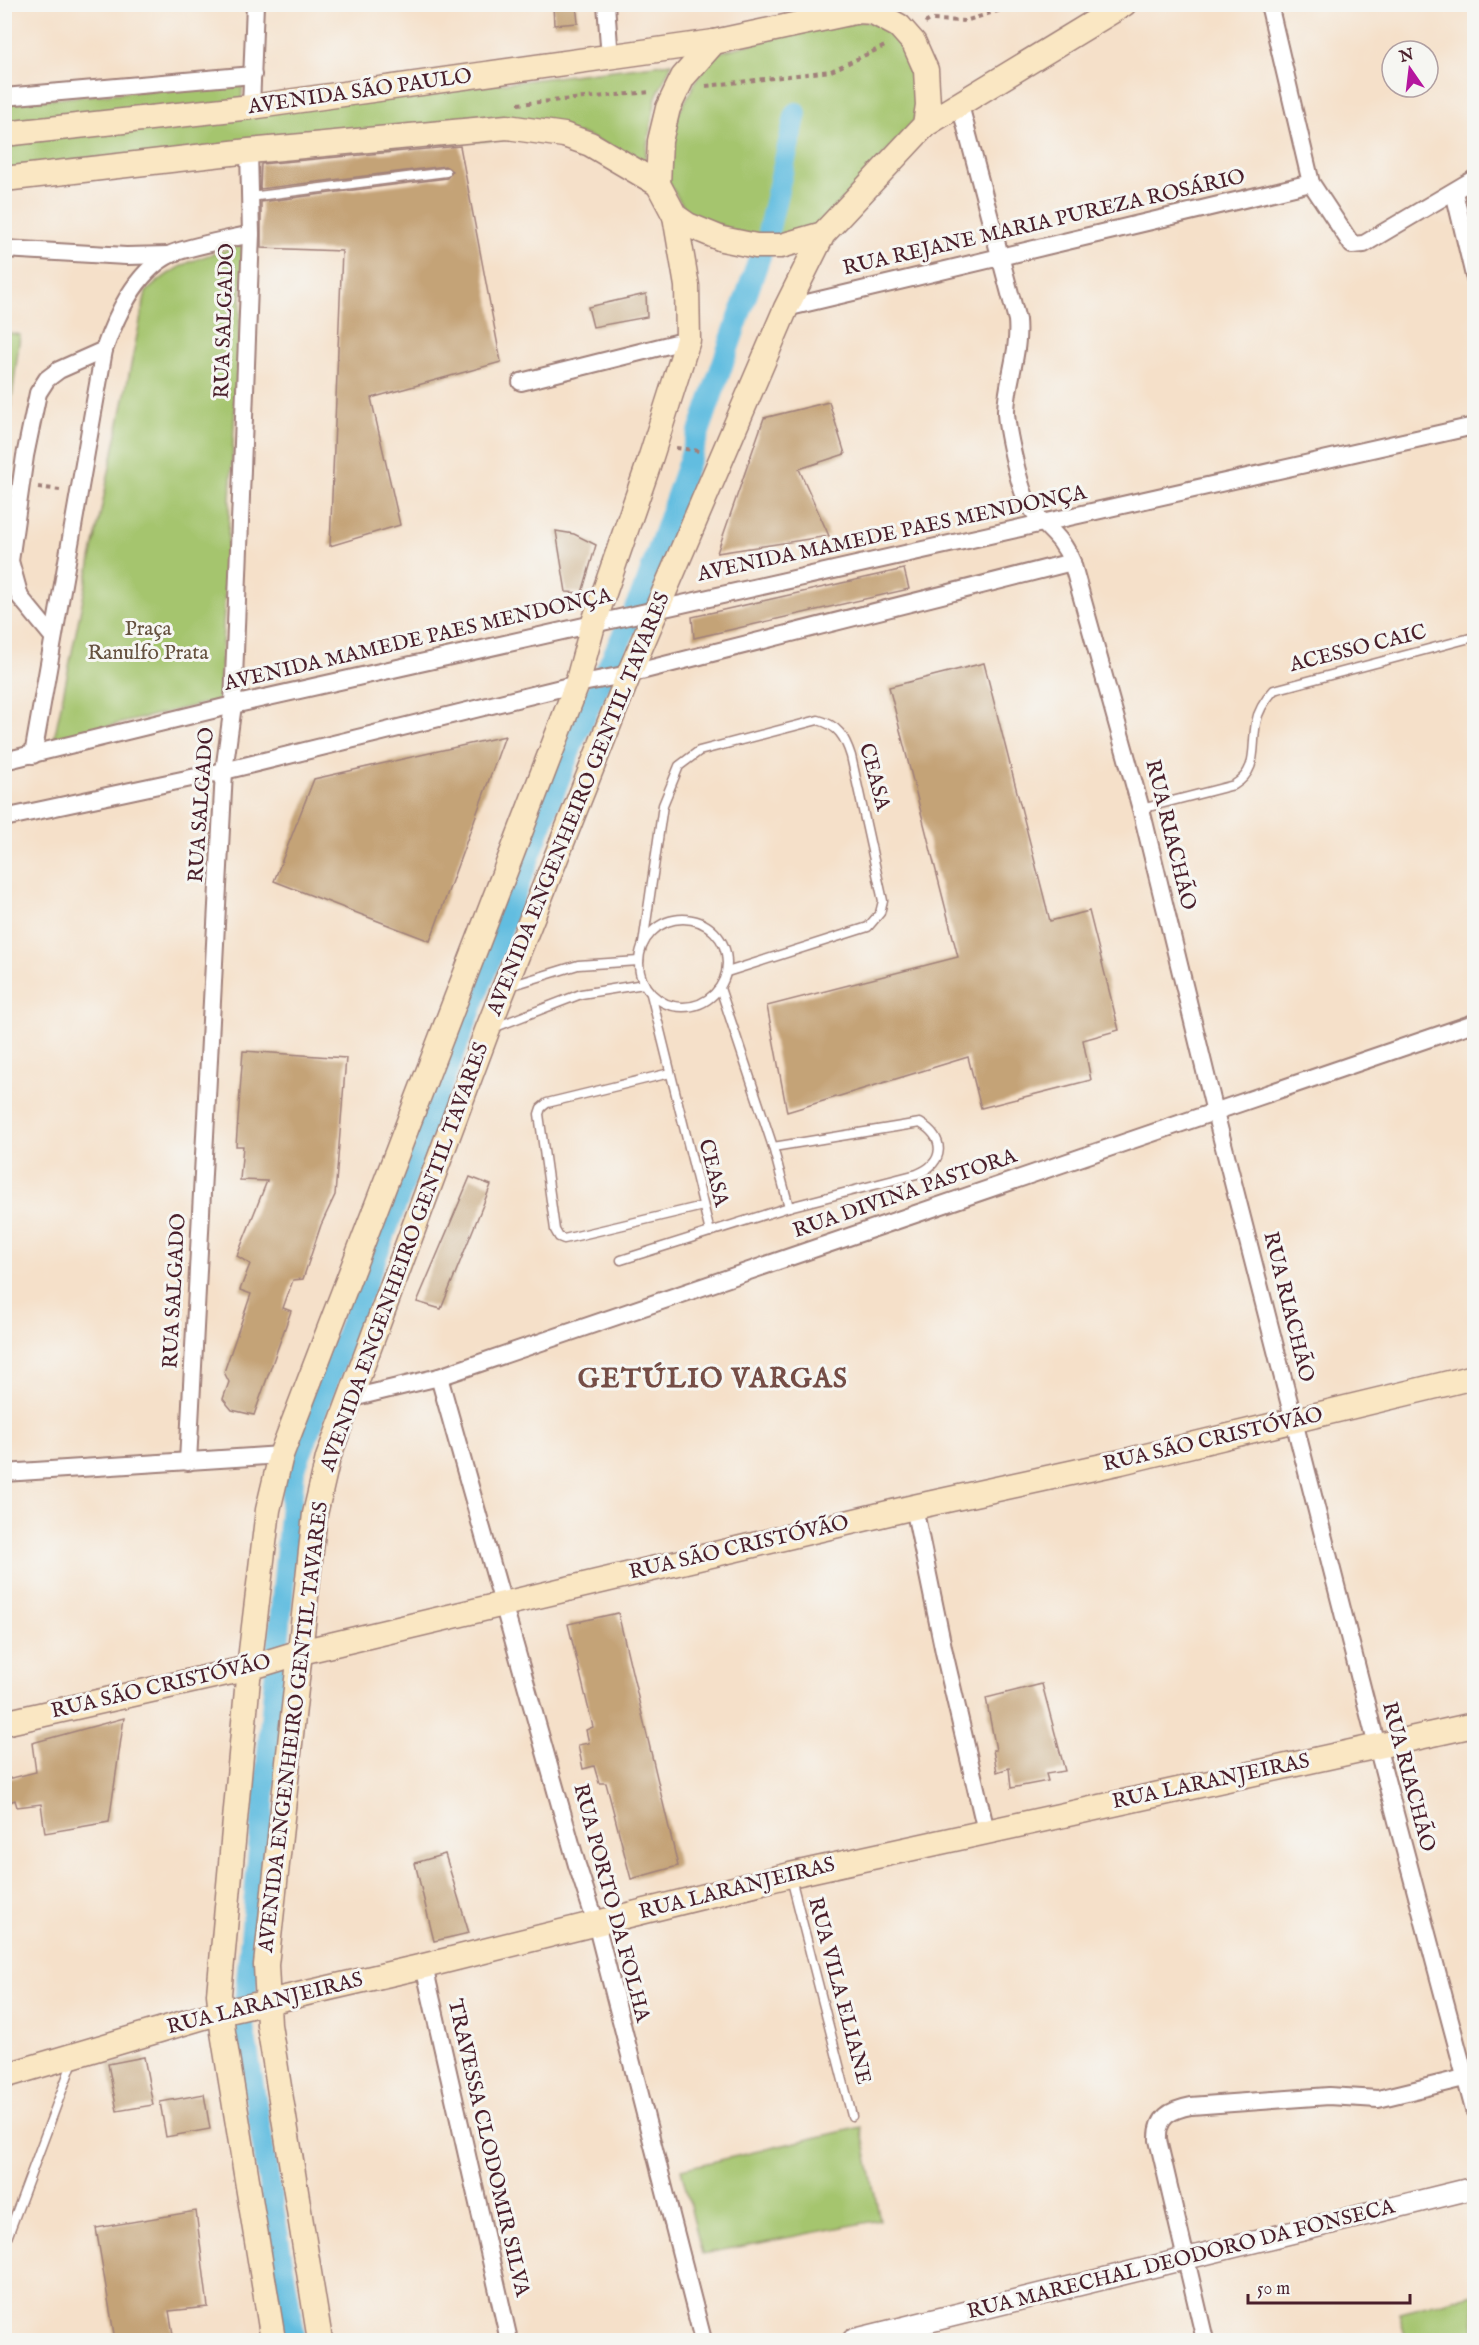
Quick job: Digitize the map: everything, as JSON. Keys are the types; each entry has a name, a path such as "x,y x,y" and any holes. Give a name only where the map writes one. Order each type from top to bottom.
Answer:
{"main road":[{"path":"714,42 790,16 901,4"},
{"name":"AVENIDA ENGENHEIRO GENTIL TAVARES","path":"320,2340 264,2002 266,1965 315,1514 328,1458 348,1399 624,675 786,308 823,234 925,125 1124,4"},
{"path":"864,9 899,26 914,43 926,70 928,105 925,125"},
{"name":"AVENIDA SÃO PAULO","path":"4,134 251,107 714,42"},
{"name":"AVENIDA ENGENHEIRO GENTIL TAVARES","path":"273,2340 220,1983 268,1510 281,1455 580,683 688,340 687,286 675,216 658,184 658,156 668,108 686,72 714,42"},
{"name":"AVENIDA SÃO PAULO","path":"4,179 249,151 507,127 538,130 573,138 614,157 658,184"},
{"path":"675,216 714,236 756,246 781,246 823,234"},
{"name":"RUA SÃO CRISTÓVÃO","path":"4,1723 251,1667 299,1653 914,1507 1293,1421 1474,1377"},
{"name":"RUA LARANJEIRAS","path":"4,2076 264,2002 424,1966 790,1875 1474,1725"}],"street":[{"path":"251,107 255,4"},
{"path":"606,4 610,58"},
{"path":"1269,4 1311,183 1348,240 1357,246 1474,179"},
{"name":"AVENIDA SÃO PAULO","path":"4,97 253,75"},
{"name":"RUA RIACHÃO","path":"960,105 1001,256 1018,335 1018,350 1006,410 1007,423 1026,499 1042,525 1055,531 1066,547 1072,562 1141,809 1293,1421 1474,2110"},
{"name":"RUA SALGADO","path":"188,1462 224,771 233,705 251,234 249,151"},
{"name":"RUA REJANE MARIA PUREZA ROSÁRIO","path":"786,308 1311,183"},
{"path":"1454,192 1474,276"},
{"path":"4,249 126,256 169,255 251,234"},
{"path":"33,754 104,350 116,316 129,297 147,274 169,255"},
{"path":"521,382 688,340"},
{"path":"53,638 20,597 14,584 10,561 38,393 47,379 59,370 104,350"},
{"name":"AVENIDA MAMEDE PAES MENDONÇA","path":"4,761 233,705 1042,525 1474,426"},
{"path":"4,818 224,771 580,683 624,675 1072,562"},
{"name":"RUA DIVINA PASTORA","path":"348,1399 439,1377 1474,1023"},
{"name":"RUA PORTO DA FOLHA","path":"439,1377 577,1865 596,1923 703,2340"},
{"path":"4,1473 281,1455"},
{"path":"914,1507 944,1652 986,1832"},
{"name":"TRAVESSA CLODOMIR SILVA","path":"424,1966 508,2340"},
{"path":"1205,2340 1158,2140 1157,2128 1161,2120 1179,2108 1329,2096 1378,2099 1464,2078"},
{"name":"RUA MARECHAL DEODORO DA FONSECA","path":"853,2340 1474,2188"}],"lane":[{"path":"250,197 447,172"},
{"name":"ACESSO CAIC","path":"1141,809 1234,785 1246,778 1251,766 1256,720 1263,702 1274,690 1474,638"},
{"name":"CEASA","path":"727,972 868,927 880,913 883,902 852,756 844,737 828,722 818,720 699,751 679,766 663,805 639,961 644,984 650,993 710,1232 789,1207 929,1170 938,1161 939,1147 929,1128 920,1123 773,1147"},
{"path":"643,944 657,927 666,922 687,919 698,921 715,932 722,940 727,956 727,972 720,988 773,1147 789,1207"},
{"path":"506,987 578,965 639,961"},
{"path":"487,1031 581,994 644,984"},
{"name":"CEASA","path":"650,993 673,1007 691,1007 707,1001 720,988"},
{"path":"670,1073 547,1103 541,1108 539,1114 555,1230 559,1237 564,1239 703,1206"},
{"path":"621,1260 710,1232"},
{"name":"RUA VILA ELIANE","path":"790,1875 852,2116"},
{"path":"4,2246 75,2055"}],"path":[{"path":"770,79 831,71 870,55 930,20 965,21 1020,4"},
{"path":"667,447 711,452"},
{"path":"22,484 79,492"}],"green space":[{"path":"836,22 874,23 888,28 899,37 913,63 916,78 917,108 914,122 819,225 780,236 743,234 688,215 668,181 673,124 702,70 716,53"},
{"path":"672,63 656,97 644,163 583,134 5,172 4,143"},
{"path":"243,82 241,105 5,123 5,103"},
{"name":"Praça Ranulfo Prata","path":"244,245 219,700 54,739 146,292 157,282 191,261"},
{"path":"4,332 20,335 5,453"},
{"path":"861,2127 880,2220 702,2254 681,2169"},
{"path":"1474,2294 1474,2333 1439,2340 1406,2340 1399,2313"}],"building":[{"path":"553,4 576,4 578,23 554,25"},
{"path":"460,146 501,362 371,398 400,525 330,546 342,251 261,248 261,202 447,178 452,171 445,166 260,189 261,164"},
{"path":"646,294 647,317 593,327 588,307"},
{"path":"829,402 845,454 799,469 829,536 717,553 764,418"},
{"path":"556,531 574,534 596,545 582,593 566,592"},
{"path":"904,569 909,589 694,638 692,617"},
{"path":"984,663 1050,921 1089,911 1119,1030 1083,1040 1091,1080 981,1108 968,1057 787,1112 767,1006 958,957 889,687"},
{"path":"505,736 430,941 274,881 314,779"},
{"path":"243,1051 346,1058 335,1195 321,1225 303,1279 293,1280 283,1308 291,1311 254,1415 232,1410 223,1399 229,1382 224,1372 251,1294 240,1290 250,1264 237,1256 267,1181 240,1180 243,1146 236,1146"},
{"path":"470,1177 491,1185 441,1309 417,1302"},
{"path":"618,1613 678,1866 631,1879 606,1783 599,1783 594,1766 583,1769 578,1745 589,1743 586,1730 593,1727 568,1624"},
{"path":"1042,1684 1065,1771 1046,1774 1048,1781 1011,1788 1009,1768 997,1772 993,1750 996,1750 986,1698"},
{"path":"124,1718 109,1822 45,1833 41,1804 17,1807 15,1800 4,1804 4,1780 36,1772 32,1743"},
{"path":"445,1854 469,1933 434,1941 415,1863"},
{"path":"144,2057 153,2105 117,2111 108,2064"},
{"path":"204,2094 210,2129 166,2137 160,2102"},
{"path":"196,2211 208,2307 169,2311 174,2340 115,2340 96,2228"}],"waterway":[{"path":"769,228 796,113"},
{"path":"295,2340 243,2025 294,1471 574,740 646,585 761,253"}],"district":[{"name":"GETÚLIO VARGAS","path":"713,1380"}]}
